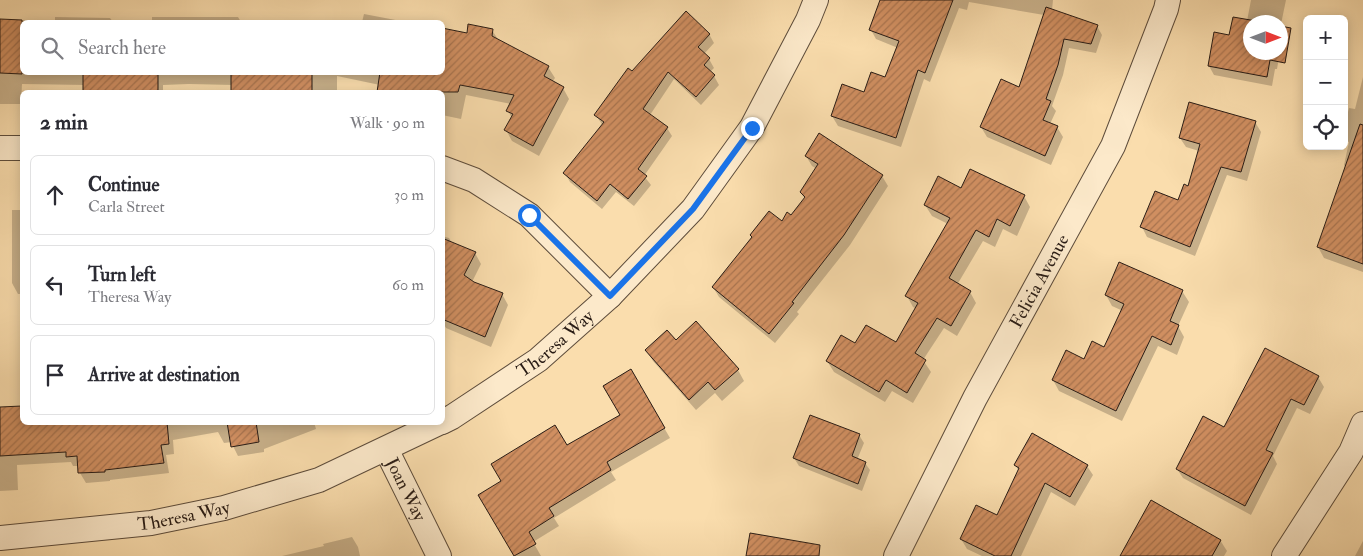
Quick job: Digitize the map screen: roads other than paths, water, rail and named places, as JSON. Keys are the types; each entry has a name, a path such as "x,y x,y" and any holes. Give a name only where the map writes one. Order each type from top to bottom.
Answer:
{"street":[{"name":"Theresa Way","path":"445,420 538,360 610,296 693,209 752,128 808,20 816,0"},
{"name":"Felicia Avenue","path":"896,556 975,398 1113,146 1168,0"},
{"path":"0,148 20,148"},
{"path":"445,169 474,180 529,215 610,296"},
{"path":"1284,556 1350,452 1363,424"},
{"name":"Theresa Way","path":"0,538 152,523 224,508 319,480 436,425"},
{"name":"Joan Way","path":"386,450 439,556"}]}
